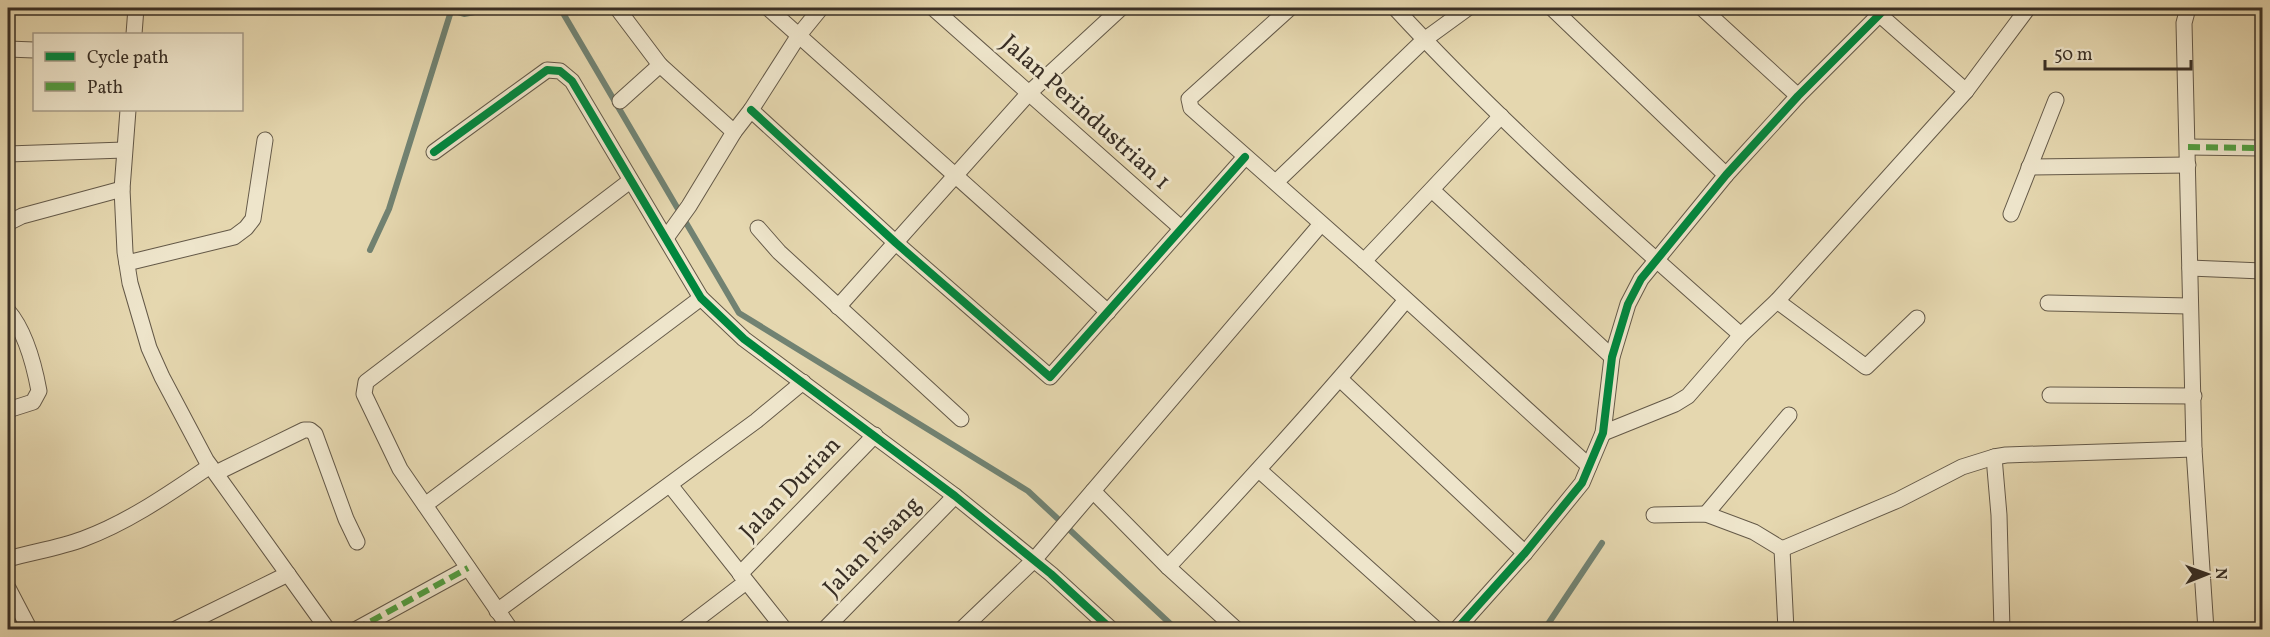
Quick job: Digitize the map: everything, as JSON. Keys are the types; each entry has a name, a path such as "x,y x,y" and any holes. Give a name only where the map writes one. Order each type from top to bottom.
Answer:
{"street":[{"path":"134,33 136,8"},
{"path":"617,8 660,65 734,132"},
{"path":"768,8 1108,312"},
{"path":"670,233 799,35 821,8"},
{"name":"Jalan Perindustrian 1","path":"933,8 1181,228"},
{"path":"838,308 1029,93 1121,8"},
{"path":"1290,8 1189,99 1191,108 1364,261 1589,466"},
{"path":"1395,8 1501,116 1656,260 1741,335"},
{"path":"1276,182 1424,40 1468,8"},
{"path":"1552,8 1726,175"},
{"path":"1702,8 1798,96"},
{"path":"1603,433 1675,404 1688,396 1741,335 1777,301 1966,90 2028,8"},
{"path":"2188,8 2184,23 2188,147 2189,306 2194,396 2194,449 2206,630"},
{"path":"1456,630 1579,489 1603,433 1612,357 1633,292 1656,260 1726,175 1879,10 1966,90"},
{"path":"8,49 33,50"},
{"path":"620,101 660,65"},
{"path":"434,152 547,70 560,71 572,81 630,181 670,233 701,298 744,339 875,435 1034,560 1107,628"},
{"path":"2011,214 2056,100"},
{"path":"751,110 896,243 1048,377 1052,377 1245,157"},
{"path":"128,111 122,189 127,263 130,283 150,348 162,377 213,470 328,630"},
{"path":"1364,261 1501,116"},
{"path":"127,263 234,237 246,228 253,219 265,140"},
{"path":"2188,147 2262,148"},
{"path":"8,154 124,150"},
{"path":"2029,167 2188,165"},
{"path":"511,630 400,469 364,394 366,382 630,181"},
{"path":"8,223 22,216 122,189"},
{"path":"1432,190 1612,357"},
{"path":"961,630 1034,560 1322,224"},
{"path":"758,228 779,252 838,308 961,419"},
{"path":"2190,268 2262,272"},
{"path":"425,505 701,298"},
{"path":"1168,567 1259,470 1406,300"},
{"path":"1777,301 1866,367 1917,318"},
{"path":"2048,303 2189,306"},
{"path":"8,311 20,329 36,374 39,391 33,402 8,410"},
{"path":"1340,379 1525,553"},
{"path":"497,611 756,421 803,382"},
{"path":"2050,395 2194,396"},
{"path":"1706,514 1789,415"},
{"path":"8,559 80,541 107,530 213,470 304,430 310,430 315,435 346,519 357,542"},
{"name":"Jalan Durian","path":"683,630 743,578 875,435"},
{"path":"1782,549 1898,500 1962,467 1994,457 2194,449"},
{"path":"1994,457 1999,515 2002,630"},
{"path":"1259,470 1437,630"},
{"path":"670,485 785,630"},
{"path":"1093,491 1168,567 1237,630"},
{"name":"Jalan Pisang","path":"824,630 955,496"},
{"path":"1654,515 1706,514 1754,532 1782,549"},
{"path":"1782,549 1786,630"},
{"path":"355,630 468,568"},
{"path":"174,630 288,574"},
{"path":"8,588 30,630"}],"waterway":[{"path":"444,8 464,14 496,8"},
{"path":"370,250 389,209 452,8"},
{"path":"560,8 739,313 1028,491 1177,630"},
{"path":"1544,630 1602,543"}],"marked path":[{"path":"2188,147 2262,148"},
{"path":"355,630 468,568"}],"cycle path":[{"path":"1456,630 1525,553 1582,483 1603,433 1612,357 1628,304 1641,279 1726,175 1798,96 1886,8"},
{"path":"434,152 547,70 560,71 572,81 701,298 744,339 955,496 1051,574 1112,630"},
{"path":"751,110 896,243 1050,377 1245,157"}]}
